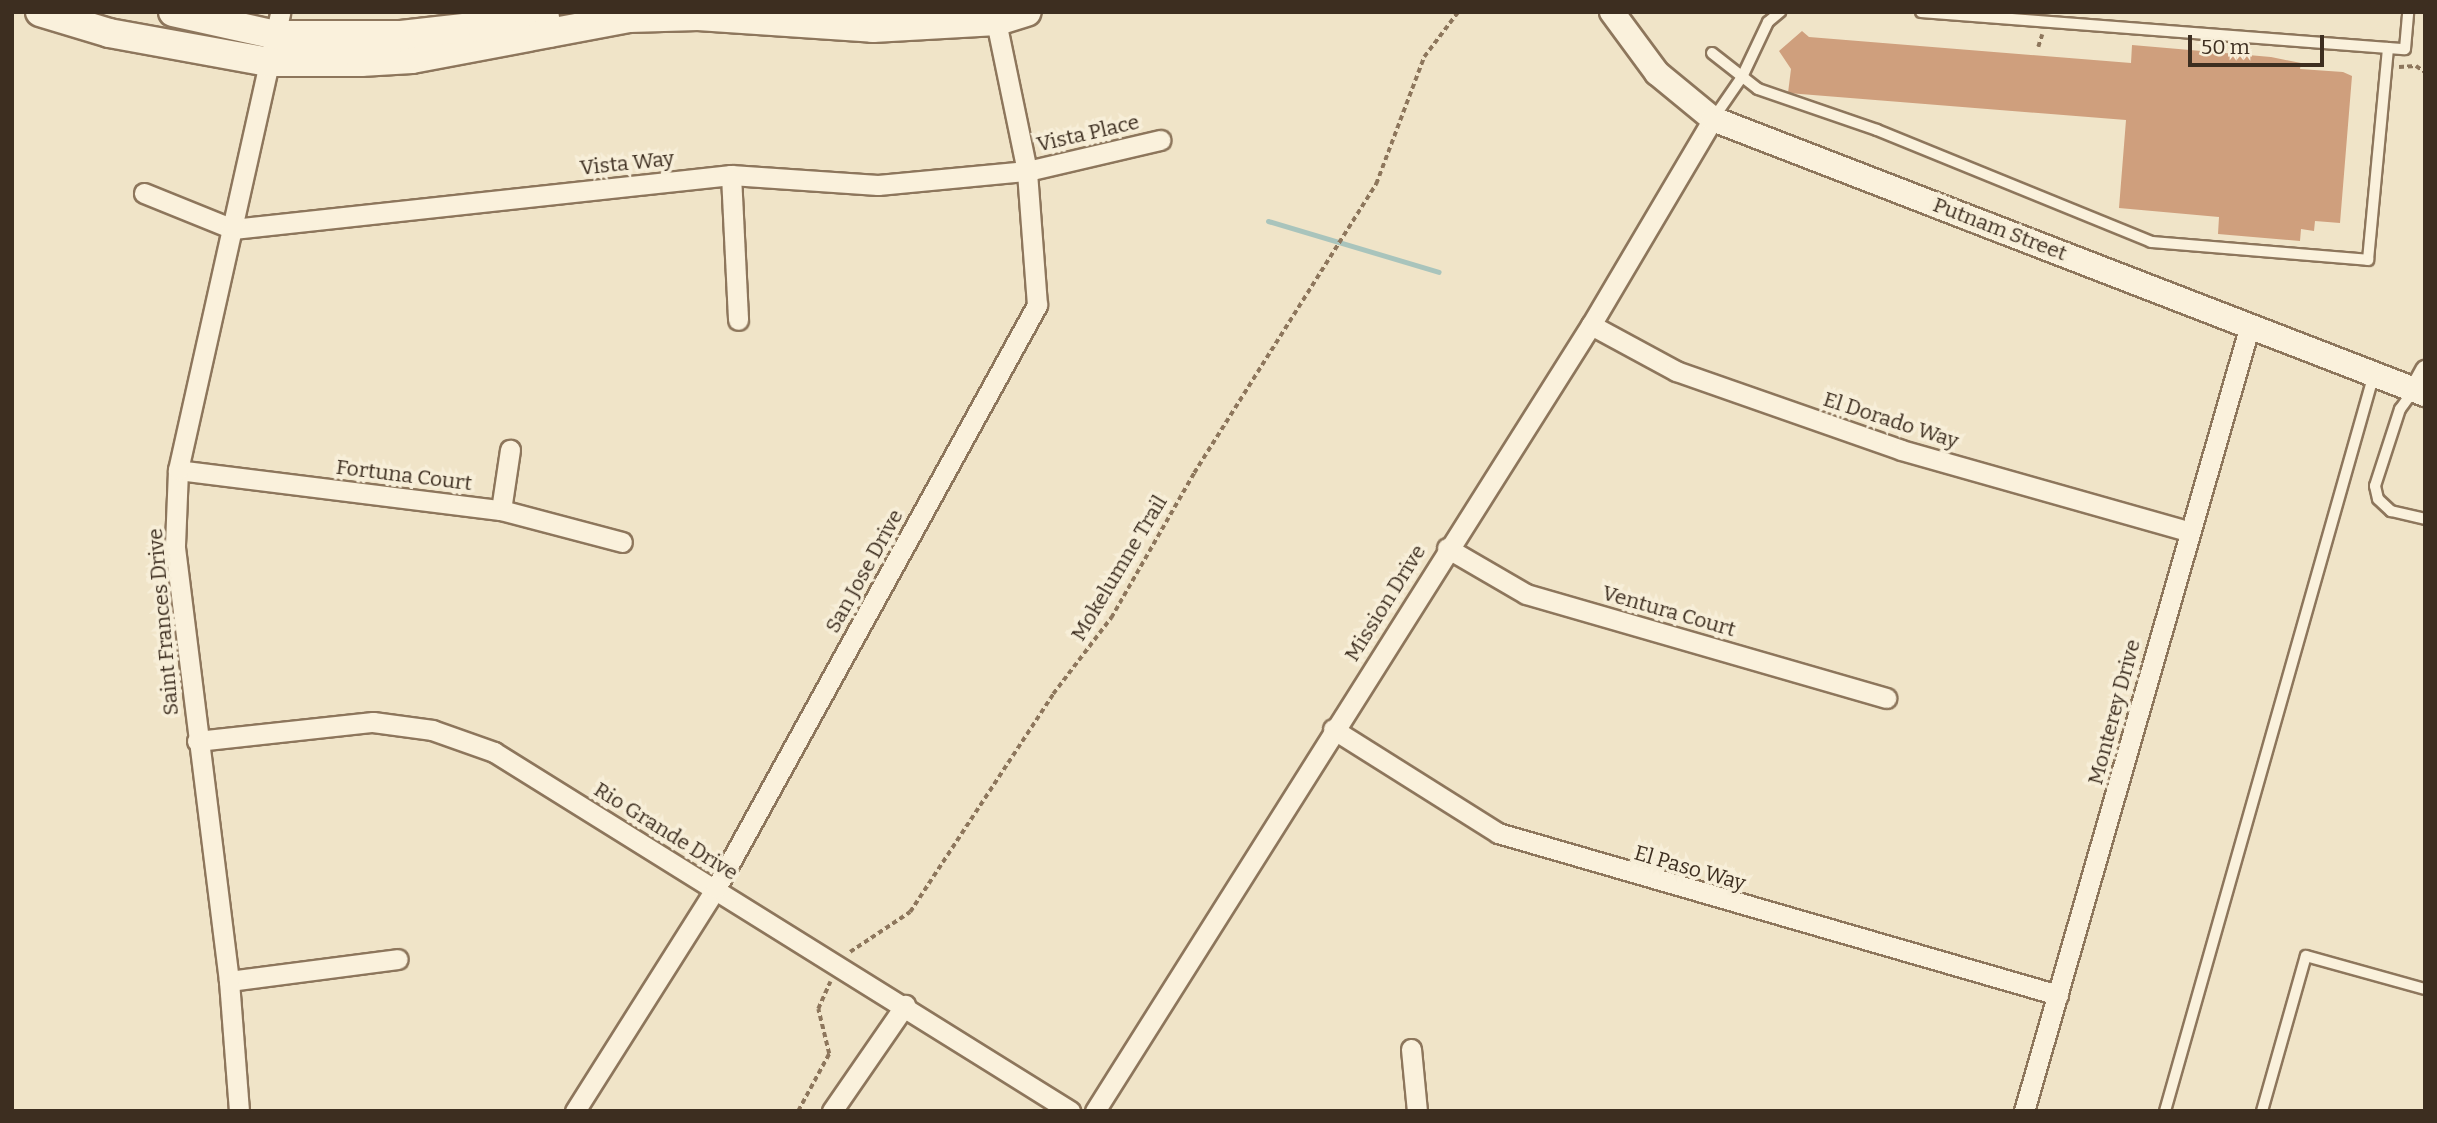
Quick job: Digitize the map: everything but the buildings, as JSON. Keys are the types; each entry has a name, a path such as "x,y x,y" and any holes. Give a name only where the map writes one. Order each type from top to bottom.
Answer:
{"main road":[{"path":"40,12 109,33 275,36 401,35 481,26 526,12"},
{"path":"182,13 275,36 412,59 548,24 643,18 873,28 1027,12"}],"street":[{"name":"Putnam Street","path":"1612,12 1657,73 1713,119 2374,373 2422,384"},
{"name":"San Jose Drive","path":"575,1111 716,888 1037,305 1027,171 995,17"},
{"name":"Saint Frances Drive","path":"239,1111 229,981 197,741 175,545 177,470 275,36"},
{"name":"Mission Drive","path":"1095,1111 1447,548 1591,325 1713,119"},
{"name":"Vista Place","path":"1027,171 1160,140"},
{"name":"Vista Way","path":"233,229 731,175 878,185 1027,171"},
{"path":"731,175 738,320"},
{"path":"144,193 233,229"},
{"name":"El Dorado Way","path":"1591,325 1676,370 1901,450 2187,531"},
{"name":"Monterey Drive","path":"2024,1111 2187,531 2250,325"},
{"path":"500,510 510,450"},
{"name":"Fortuna Court","path":"177,470 500,510 622,542"},
{"name":"Ventura Court","path":"1447,548 1526,594 1886,698"},
{"name":"Rio Grande Drive","path":"197,741 373,722 432,730 494,752 716,888 839,968 905,1005 1070,1111"},
{"name":"El Paso Way","path":"1333,729 1498,833 2058,995"},
{"path":"229,981 398,959"},
{"path":"832,1111 905,1005"},
{"path":"1411,1049 1417,1111"}],"lane":[{"path":"1713,119 1742,77 1768,22 1780,12"},
{"path":"1922,12 2062,16 2405,49 2408,12"},
{"path":"1712,53 1758,89 1877,130 2151,242 2368,260 2388,48"},
{"path":"2165,1111 2374,373"},
{"path":"2422,384 2400,409 2375,486 2378,499 2391,511 2425,519"},
{"path":"2262,1111 2305,956 2425,989"}],"path":[{"name":"Mokelumne Trail","path":"798,1111 829,1054 818,1004 839,968 859,942 898,923 918,902 1052,694 1111,618 1194,473 1376,184 1424,57 1458,12"},
{"path":"2386,68 2416,66 2425,72"}],"waterway":[{"path":"1268,221 1439,272"}]}
